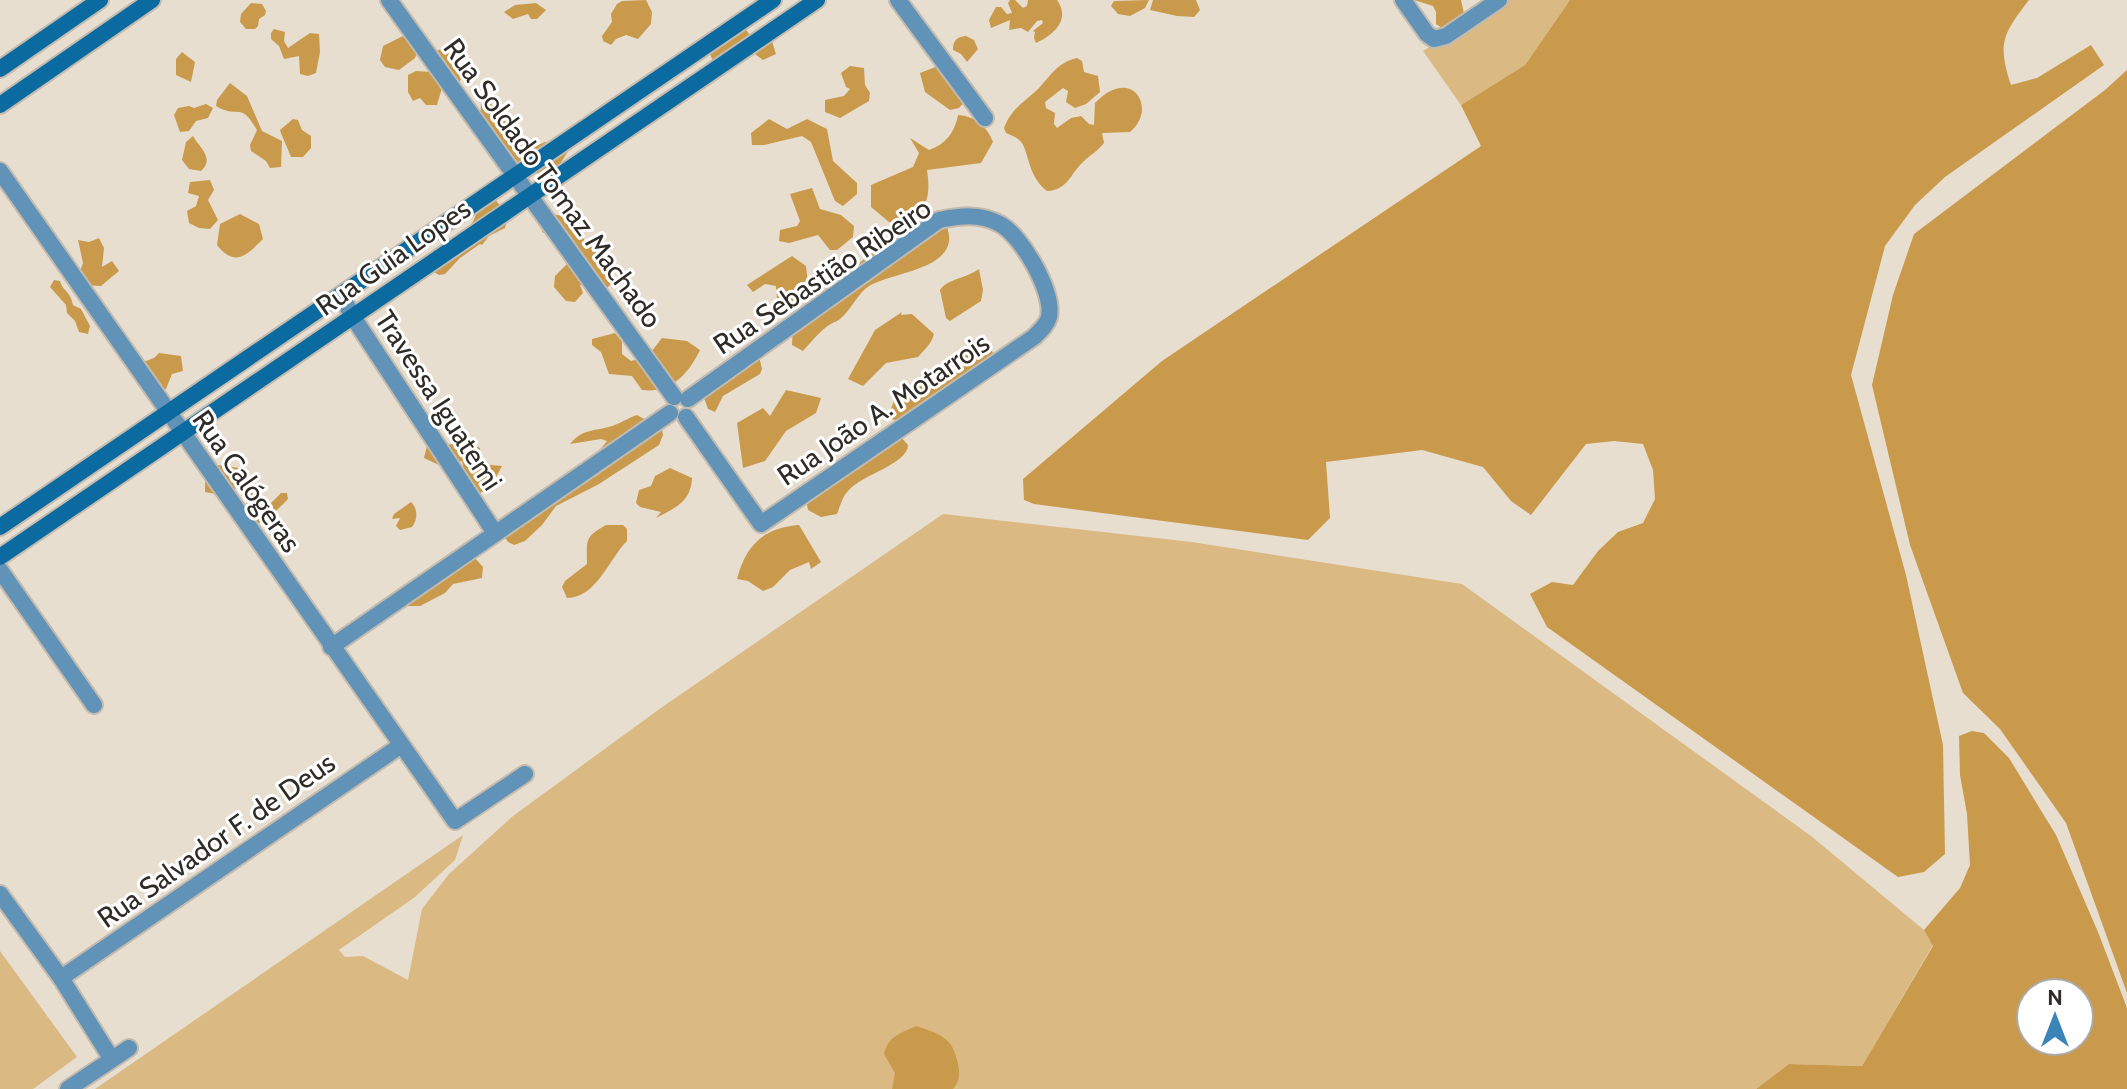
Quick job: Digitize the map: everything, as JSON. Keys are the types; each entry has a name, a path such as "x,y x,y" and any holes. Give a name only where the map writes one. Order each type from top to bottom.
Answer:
{"main road":[{"path":"0,69 100,0"},
{"name":"Rua Guia Lopes","path":"0,527 773,0"},
{"name":"Rua Guia Lopes","path":"0,557 817,0"},
{"path":"0,105 140,3"}],"street":[{"name":"Rua Soldado Tomaz Machado","path":"389,0 761,524"},
{"path":"898,0 985,118"},
{"path":"1403,0 1434,39 1446,36 1499,0"},
{"name":"Rua Calógeras","path":"0,171 455,821 525,774"},
{"name":"Rua Sebastião Ribeiro","path":"331,647 680,407 939,220 970,215 1002,225 1033,260 1049,300 1049,318 1034,337"},
{"name":"Travessa Iguatemi","path":"341,295 495,533"},
{"name":"Rua João A. Motarrois","path":"761,524 1034,337"},
{"path":"0,570 94,705"},
{"name":"Rua Salvador F. de Deus","path":"61,978 400,746"},
{"path":"0,896 61,978 111,1058"},
{"path":"68,1089 129,1048"}],"shaded area":[{"path":"646,0 652,12 651,24 638,39 626,35 611,45 603,41 602,36 612,22 611,14 617,4"},
{"path":"1015,0 1023,8 1028,0 1057,0 1061,7 1061,20 1049,36 1036,43 1033,31 1043,23 1042,20 1037,21 1028,32 1021,28 1009,30 1010,20 991,28 989,20 996,7 1001,7 1007,14 1012,13 1008,3"},
{"path":"1149,0 1145,8 1130,16 1118,14 1111,6 1114,1"},
{"path":"1153,0 1196,0 1200,10 1194,17 1177,16 1150,10"},
{"path":"1414,0 1461,0 1465,18 1446,31 1436,24 1433,6"},
{"path":"1502,0 1570,0 1525,65 1461,105 1423,51"},
{"path":"1570,0 2029,0 2013,22 2005,40 2004,59 2011,85 2037,78 2091,45 2104,65 1945,177 1915,205 1885,246 1851,375 1906,575 1943,745 1945,854 1924,872 1898,877 1547,627 1530,594 1552,582 1573,585 1598,551 1618,532 1643,523 1655,499 1653,470 1643,444 1614,441 1586,444 1531,515 1511,501 1483,467 1422,450 1326,462 1330,518 1308,540 1034,504 1024,500 1023,479 1162,361 1481,146 1461,105 1525,65"},
{"path":"251,3 262,4 266,11 255,29 246,29 240,22 241,14"},
{"path":"536,3 546,10 537,19 531,19 528,14 513,19 504,12 515,5"},
{"path":"745,28 751,37 771,38 776,54 763,60 755,50 713,61 708,50"},
{"path":"274,29 285,32 284,41 288,48 310,33 319,34 316,73 308,76 300,74 299,56 284,59 279,46 271,39"},
{"path":"405,35 418,50 415,58 399,70 385,67 380,60 383,46"},
{"path":"966,36 974,40 978,49 967,62 953,50 956,40"},
{"path":"443,48 451,50 461,63 464,78 452,86 424,64 430,54"},
{"path":"182,52 195,62 191,82 176,75 176,59"},
{"path":"1077,58 1082,61 1084,72 1098,76 1100,92 1086,104 1075,108 1066,102 1068,91 1063,88 1045,102 1046,108 1055,113 1054,124 1057,128 1071,118 1081,116 1094,125 1095,103 1120,88 1130,89 1137,95 1142,113 1130,132 1102,133 1102,146 1083,162 1064,185 1047,191 1035,177 1022,143 1006,133 1004,128 1014,111 1054,71"},
{"path":"850,66 864,68 869,101 840,118 825,112 825,100 844,96 850,89 846,87 841,73"},
{"path":"938,66 967,99 959,108 950,110 925,92 920,73"},
{"path":"2127,70 2127,993 2066,823 2000,729 1963,693 1910,545 1872,385 1893,295 1914,234 2105,90"},
{"path":"416,71 432,72 442,88 437,105 426,105 420,98 413,101 408,92 408,75"},
{"path":"230,83 247,96 262,131 282,141 281,167 270,168 266,161 251,151 250,145 257,130 247,116 216,106"},
{"path":"486,101 500,112 509,139 516,142 523,152 545,142 564,145 569,150 556,170 546,175 535,173 528,165 506,159 480,123 481,104"},
{"path":"206,104 213,108 208,118 196,121 189,131 180,132 174,115 178,108"},
{"path":"958,115 975,120 984,127 993,142 981,163 927,170 926,200 911,226 889,222 871,207 871,185 913,167 919,153 910,138 929,150 949,137"},
{"path":"293,119 298,120 302,130 311,136 311,148 303,157 291,157 280,131"},
{"path":"769,119 787,129 807,119 827,129 833,161 857,183 857,194 843,206 835,201 811,142 802,136 752,145 751,133"},
{"path":"193,136 207,162 201,171 189,169 182,160 186,142"},
{"path":"210,180 214,190 208,200 218,220 210,229 199,228 189,223 187,211 196,206 199,196 188,193 190,182"},
{"path":"812,188 820,209 841,215 854,226 853,237 837,250 830,250 818,235 789,243 779,241 780,230 797,226 800,221 790,194"},
{"path":"495,199 508,217 505,228 460,258 445,274 439,275 429,269 427,258 464,234 479,204"},
{"path":"240,214 259,224 263,239 246,254 235,257 223,252 217,245 220,224"},
{"path":"553,214 571,218 586,243 600,252 610,273 611,284 607,288 580,285 583,293 575,302 566,301 554,287 555,276 574,257 566,243 542,232 545,221"},
{"path":"929,222 947,227 949,241 945,252 923,267 869,286 839,320 822,331 803,351 792,345 793,323 806,304 870,254 891,247"},
{"path":"99,238 104,248 102,267 112,261 119,271 101,286 83,285 79,274 83,263 78,240 89,242"},
{"path":"792,256 806,266 808,284 792,302 777,299 776,286 765,284 753,292 747,285"},
{"path":"979,269 983,290 981,301 950,321 946,318 940,290 947,283"},
{"path":"54,280 60,281 73,305 81,309 90,326 88,334 79,332 75,321 67,313 66,305 50,287"},
{"path":"902,312 901,315 912,314 934,334 928,346 918,357 886,363 863,386 848,379 875,330"},
{"path":"615,333 622,342 622,354 631,361 647,357 662,338 687,341 700,350 678,380 662,389 642,390 632,376 609,374 601,352 592,345 592,339"},
{"path":"976,349 991,349 998,364 898,421 892,419 891,409 896,395 928,383 948,365"},
{"path":"758,352 762,369 760,374 723,396 715,412 708,409 702,392"},
{"path":"159,353 181,356 183,371 172,374 166,389 161,392 143,362"},
{"path":"786,390 821,398 816,413 786,431 765,461 743,468 737,423 763,408 770,416"},
{"path":"637,415 662,429 659,445 599,484 556,506 525,541 514,545 508,542 502,533 505,516 525,510 590,462 607,441 601,439 570,444 575,439"},
{"path":"900,436 908,445 906,452 848,491 837,514 821,517 808,510 806,499"},
{"path":"469,443 480,448 481,464 502,466 489,490 479,493 467,483 462,461 441,466 424,458 427,446"},
{"path":"218,465 239,468 243,485 221,495 205,492 205,476"},
{"path":"670,468 692,478 691,486 681,503 656,518 661,512 640,507 636,503 639,490 651,486 655,476"},
{"path":"251,493 262,497 263,507 266,508 281,493 287,493 288,499 272,515 269,523 254,523 244,508"},
{"path":"411,502 416,511 415,521 412,527 400,530 396,526 400,518 392,519"},
{"path":"943,514 1192,542 1462,584 1811,836 1924,930 1933,945 1862,1066 1789,1064 1756,1089 95,1089 463,835 455,860 415,897 339,950 345,957 363,956 408,980 422,909 449,874 513,816 658,710"},
{"path":"606,525 623,525 627,529 627,541 594,585 586,592 567,598 562,587 565,581 587,564 588,540"},
{"path":"799,525 821,562 811,569 809,562 790,570 773,587 763,591 748,581 737,579 745,557 758,540 775,530"},
{"path":"475,558 483,567 482,578 453,584 445,593 420,606 407,606 404,602 448,573 459,570"},
{"path":"1972,731 1984,733 2009,758 2056,835 2127,1008 2127,1089 1756,1089 1789,1064 1862,1066 1933,946 1924,930 1960,888 1970,865 1967,814 1960,775 1959,736"},
{"path":"0,951 77,1057 33,1089 0,1089"},
{"path":"916,1026 939,1034 953,1048 959,1074 953,1089 892,1089 895,1073 884,1054 886,1048 896,1036"}]}
